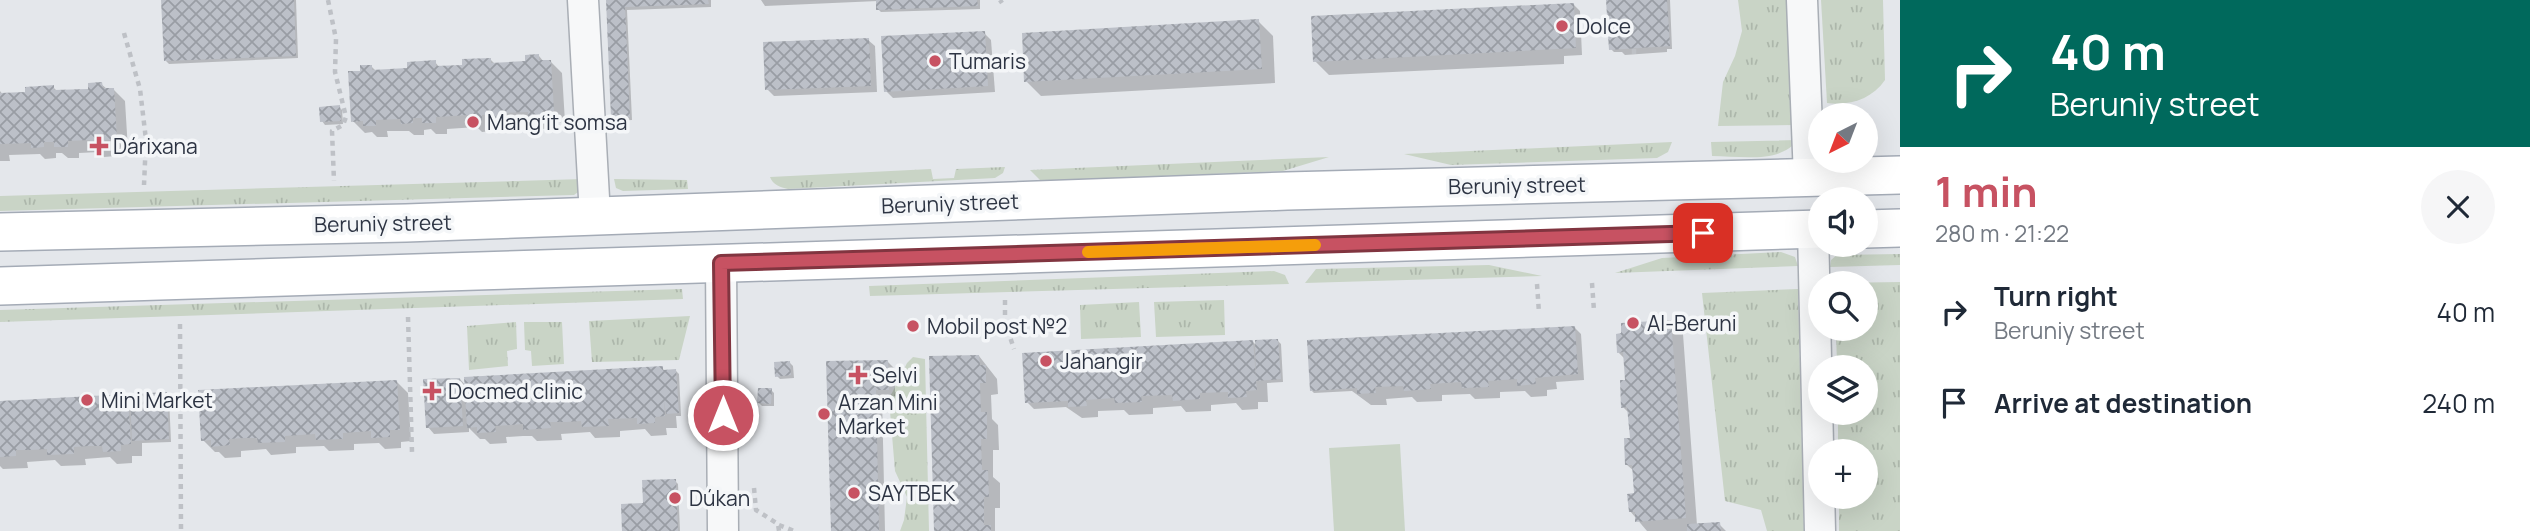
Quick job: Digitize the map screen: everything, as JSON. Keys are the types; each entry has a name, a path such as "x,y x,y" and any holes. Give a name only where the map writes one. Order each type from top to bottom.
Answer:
{"main road":[{"name":"Beruniy street","path":"0,232 406,223 1287,191 1900,175"},
{"path":"406,223 406,272"},
{"path":"1878,229 1900,228"},
{"path":"0,286 1808,229"}],"street":[{"path":"583,0 595,216"},
{"path":"1802,0 1809,177"},
{"path":"1817,257 1820,531"},
{"path":"721,263 723,531"}],"path":[{"path":"328,0 336,39 335,72 346,117 343,125 332,131 334,181"},
{"path":"124,33 140,89 146,140 144,185"},
{"path":"1634,49 1634,57"},
{"path":"1592,283 1594,310"},
{"path":"1537,284 1539,313"},
{"path":"1005,300 1005,322 1014,349"},
{"path":"408,317 412,452"},
{"path":"180,324 181,531"},
{"path":"754,486 756,510 778,528 794,531"}],"green space":[{"path":"1738,0 1788,0 1795,125 1718,126 1723,82 1735,56 1742,31"},
{"path":"1821,0 1883,0 1885,80 1874,92 1860,100 1827,103"},
{"path":"1797,140 1790,148 1770,156 1712,156 1711,142"},
{"path":"1672,142 1668,152 1657,158 1451,165 1404,154"},
{"path":"1329,157 1283,171 1041,181 1030,170"},
{"path":"1005,167 1003,173 995,178 788,189 775,184 770,177 931,169 933,179 954,178 956,169"},
{"path":"583,179 581,190 574,195 0,211 0,196"},
{"path":"614,179 687,180 688,189 623,191 616,188"},
{"path":"1781,252 1795,257 1798,266 1615,273 1662,258"},
{"path":"1878,254 1900,254 1900,265 1830,267 1835,257 1878,257"},
{"path":"1489,265 1542,276 1305,283 1316,269"},
{"path":"1274,271 1285,275 1289,284 870,296 869,286"},
{"path":"1878,282 1900,282 1900,531 1839,531 1839,509 1878,509 1878,439 1838,439 1838,425 1878,425 1878,355 1837,355 1836,341 1878,341"},
{"path":"682,289 683,299 0,322 0,310"},
{"path":"1798,289 1804,531 1767,531 1761,510 1725,501 1702,293"},
{"path":"1224,300 1225,335 1156,337 1154,302"},
{"path":"1139,302 1141,337 1081,339 1080,305"},
{"path":"690,316 679,360 592,362 589,321"},
{"path":"516,322 517,349 507,351 508,366 469,370 467,326"},
{"path":"524,322 562,322 564,364 532,366 531,351 525,350"},
{"path":"913,357 925,359 929,531 900,531 907,497 895,471 889,399 907,363"},
{"path":"1400,444 1405,531 1334,531 1329,448"}],"building":[{"path":"161,0 294,0 296,56 164,61"},
{"path":"606,0 708,0 709,4 625,7 630,117 611,118"},
{"path":"876,0 977,0 978,6 876,10"},
{"path":"1606,0 1667,0 1670,46 1609,50"},
{"path":"1574,3 1576,48 1313,62 1311,16"},
{"path":"1259,19 1262,69 1024,82 1022,33"},
{"name":"Tumaris","path":"985,31 988,86 884,92 881,36"},
{"path":"869,38 871,86 765,90 763,42"},
{"path":"539,54 539,60 551,60 554,111 542,111 542,117 528,117 528,112 505,113 506,119 491,120 491,114 482,115 482,120 469,121 469,115 436,117 436,123 422,123 422,118 413,118 413,123 401,124 400,119 376,120 376,126 363,126 363,121 351,122 348,71 360,71 360,65 372,65 372,70 407,68 407,62 436,60 436,66 462,65 462,59 491,58 491,63 525,61 525,55"},
{"path":"102,82 103,88 114,88 117,139 105,140 105,145 91,145 90,140 68,141 68,147 54,147 54,142 44,142 44,147 31,148 31,143 0,144 0,93 25,92 25,87 54,85 54,90 88,89 88,83"},
{"path":"340,105 341,121 320,122 319,107"},
{"path":"1671,320 1686,518 1635,522 1635,512 1629,512 1627,494 1634,493 1632,465 1625,465 1624,438 1630,438 1627,407 1621,408 1620,380 1625,380 1623,352 1617,353 1616,334 1621,333 1621,323"},
{"path":"1575,326 1578,374 1535,378 1536,384 1517,386 1517,379 1488,381 1489,387 1462,388 1461,382 1430,384 1431,389 1404,391 1403,386 1375,387 1376,393 1357,394 1357,388 1310,391 1307,340"},
{"path":"1278,339 1281,379 1256,381 1257,390 1246,391 1247,397 1228,398 1228,392 1200,393 1200,399 1173,401 1172,395 1141,396 1142,402 1115,403 1114,398 1086,400 1087,406 1068,407 1068,401 1025,403 1022,353 1253,340 1256,378 1255,340"},
{"path":"979,355 980,365 986,365 986,383 980,383 981,412 987,412 987,439 981,439 982,470 988,470 989,497 984,497 984,525 991,525 991,531 934,531 929,356"},
{"path":"888,360 889,390 876,390 879,531 831,531 826,361"},
{"path":"790,361 791,375 775,377 774,362"},
{"path":"663,366 663,370 676,369 679,413 666,414 664,400 665,416 655,417 655,423 637,424 637,418 608,419 609,426 582,427 581,421 550,422 551,428 523,430 523,424 495,426 496,432 477,433 477,427 467,428 464,377"},
{"path":"460,378 463,426 426,428 423,379"},
{"path":"397,380 400,430 390,430 390,437 371,438 371,431 343,433 343,439 316,440 315,434 285,436 285,442 258,443 257,438 229,439 230,445 211,447 211,440 201,441 198,390"},
{"path":"758,388 772,388 771,404 757,403"},
{"path":"167,392 169,439 132,441 130,394"},
{"path":"128,394 131,444 121,445 121,451 103,452 102,446 89,446 74,447 74,454 47,455 47,449 16,450 16,456 0,457 0,401"},
{"path":"676,479 678,531 622,531 621,504 643,503 642,480"},
{"path":"1720,522 1721,531 1687,531 1687,524"}],"slow traffic":[{"path":"1088,252 1315,245"}],"place":[{"name":"Dolce","path":"1562,26"},
{"name":"Tumaris","path":"935,61"},
{"name":"Mangʻit somsa","path":"473,122"},
{"name":"Dárixana","path":"99,146"},
{"name":"Al-Beruni","path":"1633,323"},
{"name":"Mobil post №2","path":"913,326"},
{"name":"Jahangir","path":"1046,361"},
{"name":"Selvi","path":"858,375"},
{"name":"Docmed clinic","path":"432,391"},
{"name":"Mini Market","path":"87,400"},
{"name":"Arzan Mini Market","path":"824,414"},
{"name":"SAYTBEK","path":"854,493"},
{"name":"Dúkan","path":"675,498"}],"route":[{"path":"723,415 721,263 1703,233"}]}
